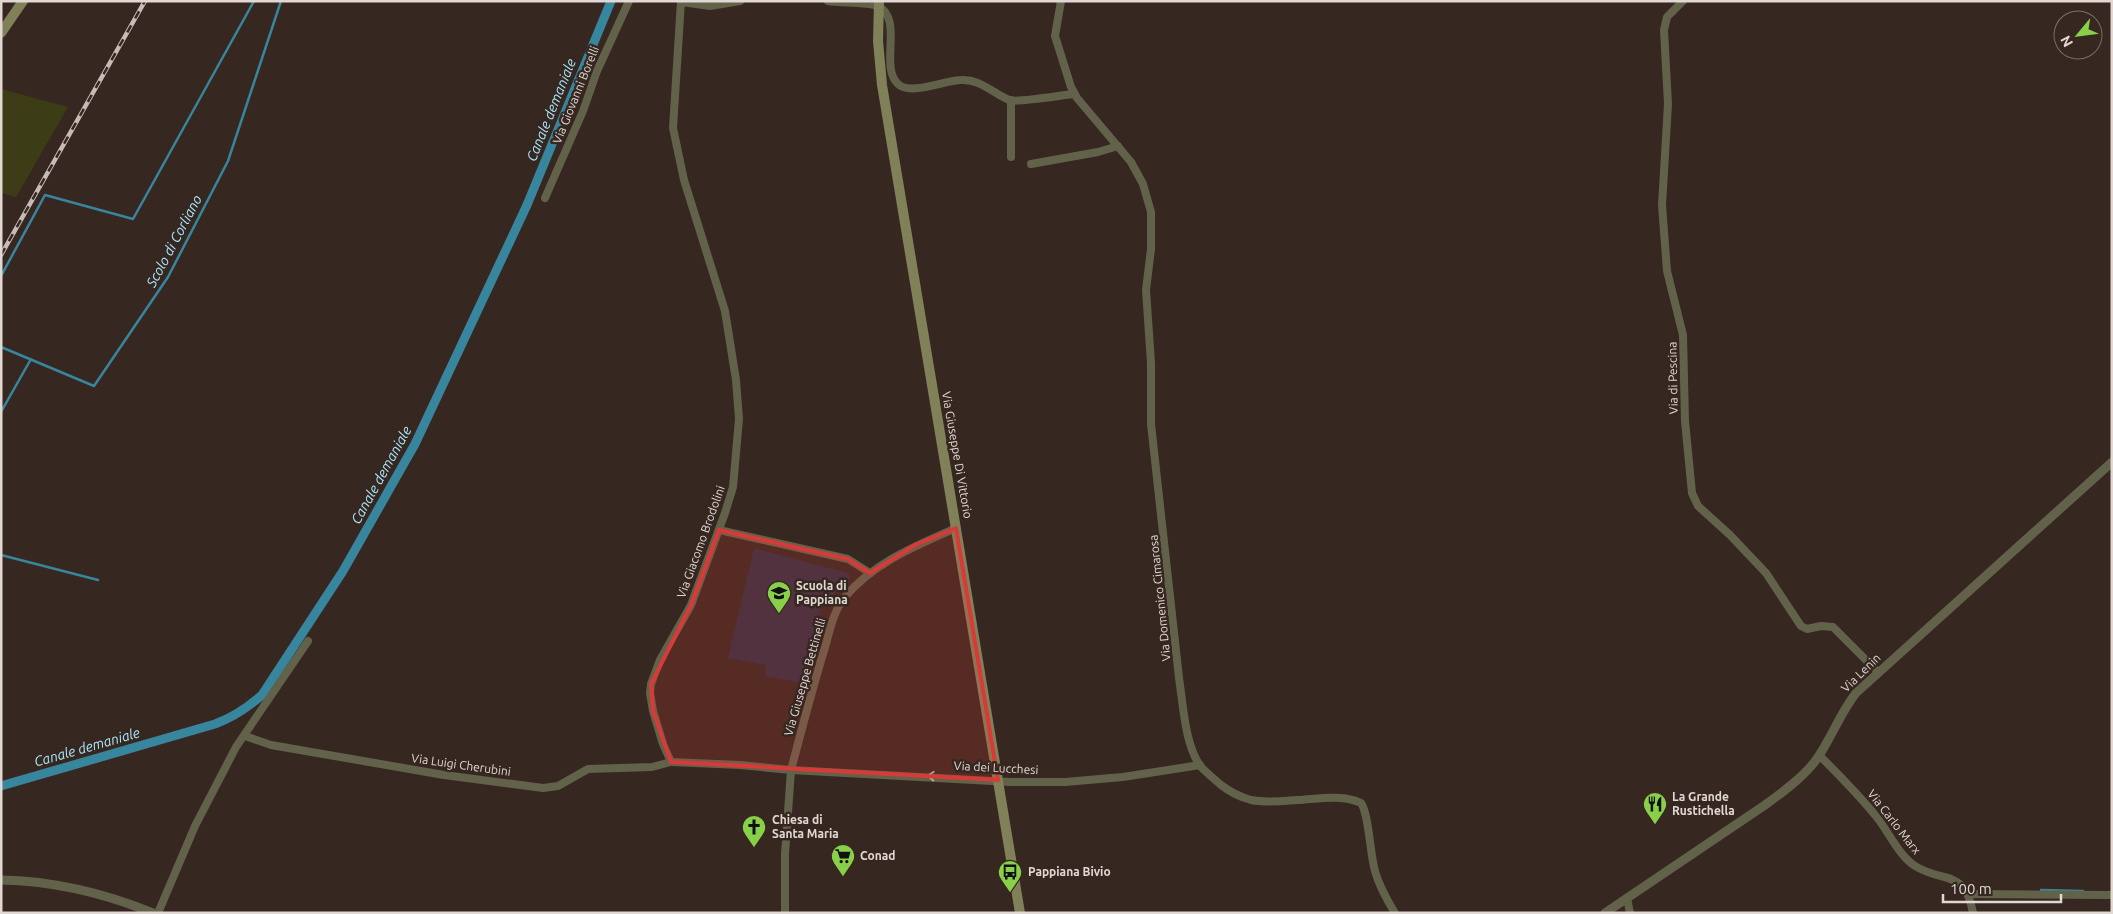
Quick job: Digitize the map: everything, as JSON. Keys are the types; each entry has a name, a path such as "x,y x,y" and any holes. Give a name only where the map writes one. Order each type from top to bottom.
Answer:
{"main road":[{"path":"1,33 23,1"},
{"name":"Via Giuseppe Di Vittorio","path":"878,4 878,41 882,85 1020,913"}],"street":[{"name":"Via Giovanni Borelli","path":"545,198 583,111 597,71 629,1"},
{"path":"682,1 710,6 740,1"},
{"name":"Via Giacomo Brodolini","path":"671,762 652,711 651,684 660,660 691,605 733,487 739,406 725,312 682,172 672,128 682,1"},
{"path":"828,1 878,4 889,20 892,75 899,86 915,88 958,80 971,80 1011,100 1074,94"},
{"name":"Via Domenico Cimarosa","path":"1061,1 1055,36 1074,94 1118,146 1136,171 1143,184 1151,212 1151,249 1146,290 1151,363 1151,424 1184,717 1192,746 1200,765 1226,788 1250,800 1288,801 1334,798 1361,803 1365,811 1375,871 1383,893 1395,913"},
{"name":"Via di Pescina","path":"1682,1 1667,17 1664,30 1668,104 1662,205 1667,272 1683,335 1685,421 1694,500 1760,567 1804,628 1811,629 1827,625 1832,627 1878,672"},
{"path":"1011,100 1011,157"},
{"path":"1031,164 1098,152 1118,146"},
{"name":"Via Lenin","path":"1605,913 1766,805 1790,786 1820,756 1846,706 1856,693 2112,462"},
{"name":"Via Giuseppe Bettinelli","path":"791,770 811,693 835,615 842,600 870,573 914,545 956,528"},
{"path":"719,530 848,559 870,573"},
{"path":"158,913 195,826 236,747 308,641"},
{"name":"Via Luigi Cherubini","path":"245,736 271,745 444,775 548,788 558,786 588,769 652,767 671,762"},
{"name":"Via Carlo Marx","path":"1820,756 1877,816 1906,859 1916,867 1957,882 1968,894"},
{"path":"671,762 740,764 791,770 785,854 785,913"},
{"name":"Via dei Lucchesi","path":"791,770 1029,782 1100,779 1200,765"},
{"path":"1,880 39,882 79,888 124,901 153,913"},
{"path":"1973,913 1968,894 2112,895"},
{"path":"1627,898 1630,913"}],"highlighted area":[{"path":"956,528 998,780 671,762 653,711 651,684 691,605 719,530 848,559 870,573 915,545"}],"shaded area":[{"path":"1,89 68,107 16,197 1,193"},
{"name":"Scuola di Pappiana","path":"754,548 848,573 850,578 835,592 831,607 822,604 819,621 826,623 807,684 765,676 766,665 728,658"}],"waterway":[{"path":"1,276 45,195 133,219 254,1"},
{"name":"Scolo di Corliano","path":"1,347 94,386 168,277 228,161 281,1"},
{"name":"Canale demaniale","path":"1,786 215,724 240,712 262,695 343,571 415,444 527,205 611,1"},
{"name":"Scolo di Corliano","path":"1,412 31,359"},
{"path":"1,555 98,580"},
{"path":"2041,890 2083,891"}],"railway":[{"path":"1,255 145,1"}],"place":[{"name":"Scuola di Pappiana","path":"779,614"},
{"name":"La Grande Rustichella","path":"1655,825"},
{"name":"Chiesa di Santa Maria","path":"754,848"},
{"name":"Conad","path":"843,877"},
{"name":"Pappiana Bivio","path":"1010,893"}]}
